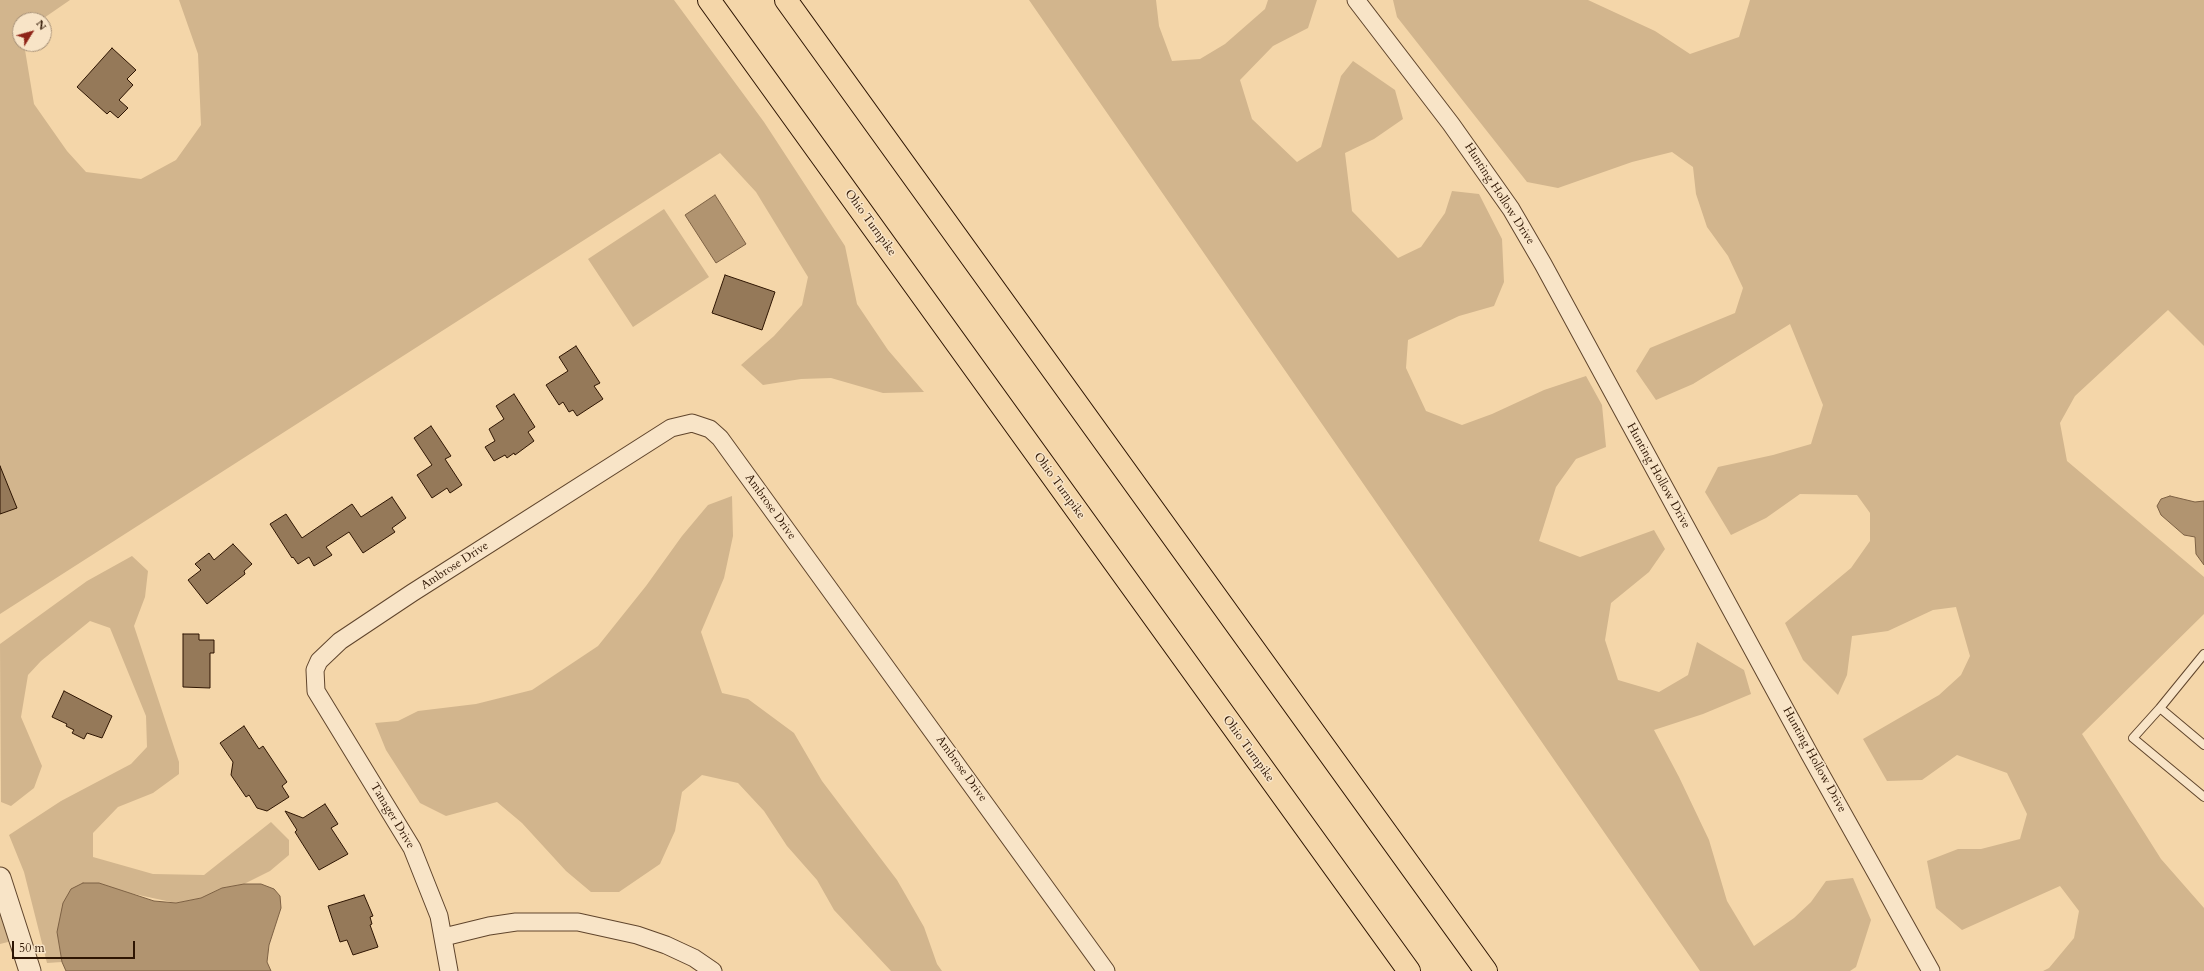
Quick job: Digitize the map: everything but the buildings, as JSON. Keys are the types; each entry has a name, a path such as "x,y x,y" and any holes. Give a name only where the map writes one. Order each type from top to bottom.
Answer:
{"highway":[{"name":"Ohio Turnpike","path":"709,0 1409,971"},
{"path":"786,0 1486,971"}],"street":[{"name":"Hunting Hollow Drive","path":"1356,0 1451,124 1511,209 1543,264 1816,765 1931,971"},
{"name":"Ambrose Drive","path":"315,670 319,661 340,641 671,428 692,423 701,425 712,430 720,438 1106,971"},
{"name":"Tanager Drive","path":"315,670 316,691 321,702 412,848 426,879 444,937 449,971"},
{"path":"0,878 30,971"},
{"path":"444,937 489,926 516,922 578,922 609,927 645,937 694,958 713,971"}],"lane":[{"path":"2204,654 2160,708 2133,738 2204,797"},
{"path":"2160,708 2204,745"}],"shaded area":[{"path":"0,0 70,0 52,12 12,12 12,52 25,52 34,104 67,151 86,172 141,179 176,160 201,125 198,54 179,0 674,0 764,122 845,246 857,304 888,350 924,392 883,393 831,378 801,379 763,385 741,365 774,336 802,305 808,277 756,192 720,153 0,614"},
{"path":"1029,0 1156,0 1159,26 1172,61 1200,59 1225,44 1265,9 1268,0 1317,0 1308,28 1273,46 1240,80 1252,119 1297,162 1321,147 1341,76 1353,61 1395,90 1403,119 1374,139 1345,153 1352,211 1398,258 1421,247 1445,213 1452,191 1479,194 1502,239 1504,282 1494,306 1459,316 1408,340 1406,368 1426,411 1462,425 1492,414 1544,390 1586,376 1602,405 1606,447 1576,459 1556,487 1539,541 1580,557 1654,530 1665,549 1649,572 1611,603 1605,640 1618,680 1659,692 1688,675 1697,642 1744,670 1751,694 1703,714 1654,730 1679,777 1709,840 1727,901 1754,946 1794,918 1811,902 1826,881 1853,878 1871,920 1856,967 1850,971 1700,971"},
{"path":"1393,0 1588,0 1655,31 1690,54 1739,37 1750,0 2204,0 2204,346 2168,310 2075,396 2060,423 2067,461 2204,577 2204,614 2082,734 2161,859 2204,908 2204,971 2043,971 2049,968 2074,938 2079,911 2060,886 1962,930 1936,908 1927,861 1958,849 1981,849 2020,839 2027,814 2007,773 1957,755 1922,780 1887,781 1863,739 1939,695 1961,675 1970,656 1956,607 1933,610 1888,631 1852,636 1847,675 1838,695 1803,660 1785,623 1851,568 1870,541 1870,513 1857,495 1800,494 1766,518 1731,535 1705,492 1718,467 1773,455 1811,444 1823,405 1790,324 1693,384 1656,400 1636,371 1650,348 1735,313 1743,288 1728,256 1707,227 1696,194 1693,167 1672,152 1632,162 1558,188 1527,182 1397,17"},
{"path":"715,195 746,244 716,263 685,215"},
{"path":"664,209 709,277 633,327 588,259"},
{"path":"732,496 733,536 724,578 701,632 722,693 748,699 794,733 822,781 897,880 924,927 937,964 942,971 891,971 834,910 817,880 787,846 764,811 738,783 702,775 682,792 675,831 660,864 619,892 591,892 566,871 522,823 497,802 446,816 420,803 386,750 375,723 398,721 418,711 476,704 532,690 598,646 646,586 682,536 708,505"},
{"path":"2170,496 2195,502 2204,501 2204,565 2196,554 2195,537 2184,535 2161,515 2157,506 2161,499"},
{"path":"132,556 148,571 145,597 134,626 179,762 179,774 153,793 118,807 93,833 93,857 153,874 204,875 271,822 289,840 289,855 270,871 244,884 222,888 201,898 176,903 129,893 99,883 57,932 62,962 47,963 24,872 9,835 61,801 131,764 147,747 146,716 110,628 90,621 41,661 28,675 21,717 42,766 34,788 11,806 1,802 0,644 87,581"},
{"path":"83,883 99,883 154,901 176,903 201,898 222,888 244,884 261,884 274,889 280,896 281,908 269,945 267,962 271,971 66,971 62,962 57,932 63,903 71,889"},
{"path":"0,912 12,941 0,944"}]}
